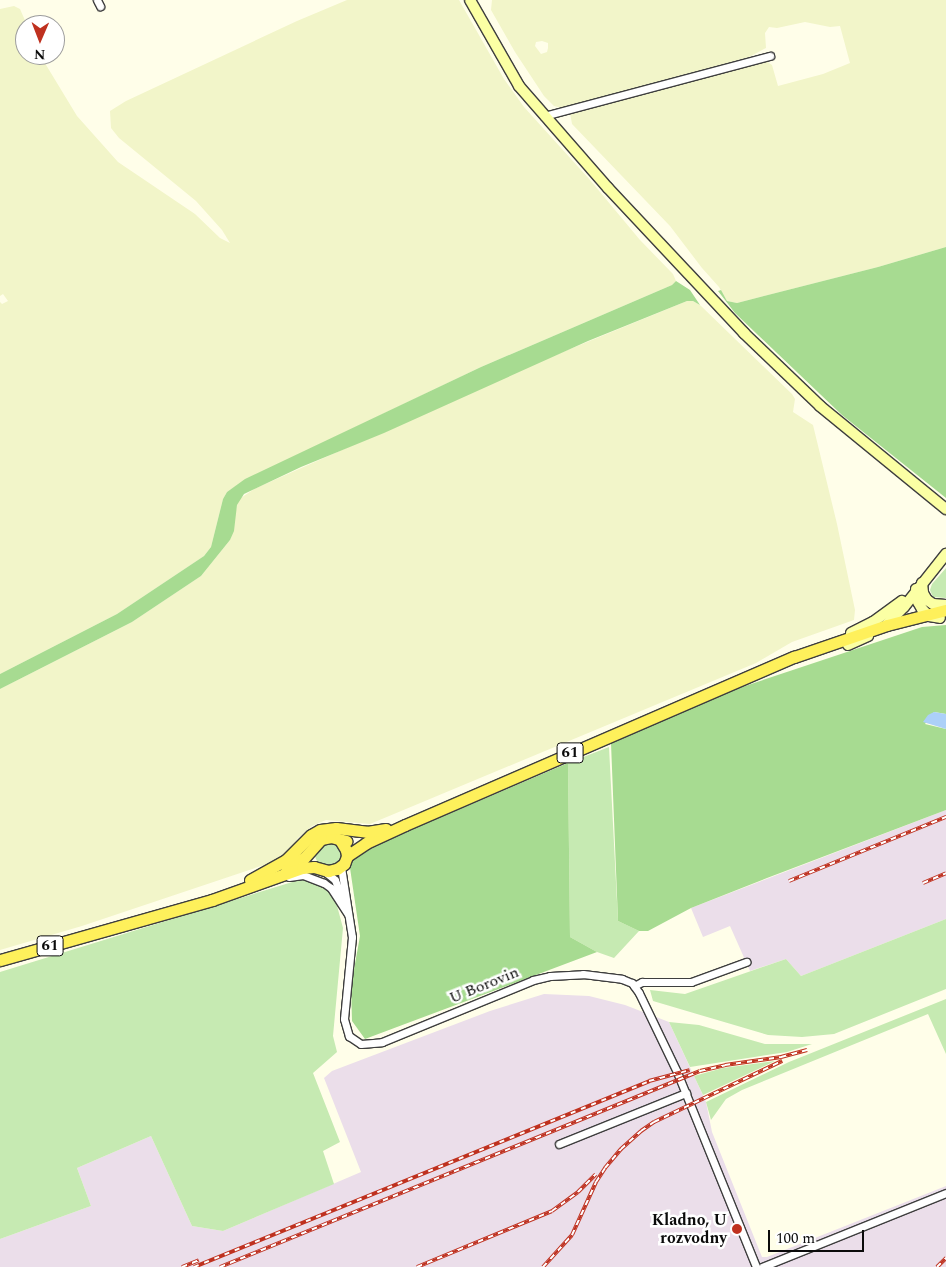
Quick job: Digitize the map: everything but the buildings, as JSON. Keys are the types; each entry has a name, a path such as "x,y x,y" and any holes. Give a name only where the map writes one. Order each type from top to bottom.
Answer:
{"main road":[{"name":"61","path":"346,856 366,843 404,825 812,650 886,625 927,614 944,615"},
{"name":"61","path":"736,682 944,615"},
{"name":"61","path":"147,918 294,864 313,850 321,839 331,837 340,840 360,841 404,825"},
{"name":"61","path":"250,880 282,863 311,835 320,830 336,828 367,832 404,825"},
{"path":"340,840 346,850 346,856 341,867"},
{"path":"313,850 314,860 322,869"},
{"name":"61","path":"0,960 242,890 302,868 333,871 341,867"}],"street":[{"path":"470,0 512,77 544,116 744,334 820,406 946,509"},
{"path":"544,116 770,56"},
{"path":"848,646 886,625 904,607 946,554"},
{"path":"919,586 927,600 933,604 946,605"},
{"path":"919,586 918,602 927,614"},
{"path":"812,650 873,622 919,586"},
{"path":"341,867 349,917"},
{"path":"322,869 335,880 349,917"},
{"path":"242,890 303,875 315,878 330,888 349,917"},
{"name":"U Borovin","path":"349,917 352,952 344,1018 349,1036 361,1044 382,1042 533,980 550,976 583,974 616,978 628,981 634,986"},
{"path":"746,962 691,982 651,981 642,982 634,986 639,992 686,1093 756,1267"},
{"path":"559,1144 686,1093"},
{"path":"762,1267 946,1192"}],"shaded area":[{"path":"946,810 946,919 801,976 786,959 750,971 730,926 703,937 691,908"},
{"path":"544,994 589,996 625,1005 669,1022 706,1102 712,1132 762,1257 767,1257 946,1186 946,1267 0,1267 0,1239 91,1206 77,1168 151,1136 192,1226 223,1231 361,1172 324,1078 332,1071 490,1011"}],"green space":[{"path":"347,0 459,0 504,79 524,107 590,180 640,240 673,274 676,281 672,285 481,367 245,480 227,492 223,499 211,547 204,556 117,614 0,674 0,302 2,304 8,301 3,294 0,296 0,9 14,6 20,9 23,15 15,15 15,65 46,65 77,116 118,162 195,214 220,238 230,243 222,230 196,201 119,138 111,128 110,111 126,101 297,21"},
{"path":"492,0 946,0 946,247 878,267 737,303 727,301 719,287 670,226 572,124 570,113 574,110 763,59 772,65 778,86 823,74 850,63 840,26 830,27 805,22 777,28 769,27 765,33 766,48 749,57 562,108 554,106 544,96 515,52 491,10","holes":["536,42 548,43 547,52 541,54 535,46"]},
{"path":"946,247 946,498 842,415 735,313 718,291 721,290 727,301 737,303 878,267"},
{"path":"676,281 690,290 700,305 693,301 687,301 588,341 384,433 301,467 244,494 237,505 234,531 230,540 201,576 132,622 0,689 0,674 117,614 204,556 211,547 223,499 227,492 245,479 481,367 672,285"},
{"path":"687,301 693,301 700,305 792,394 795,399 793,412 813,425 837,524 855,610 854,620 792,642 756,663 370,824 326,820 312,826 298,838 288,852 270,863 82,926 0,950 0,689 132,622 201,576 230,540 238,500 254,489 553,356"},
{"path":"946,568 946,598 933,597 930,590 932,584"},
{"path":"946,625 946,714 934,712 925,724 946,729 946,810 691,908 648,931 639,931 618,921 611,743 739,688 922,627"},
{"path":"609,747 618,921 639,931 614,958 597,952 570,937 568,763"},
{"path":"568,763 570,937 597,952 365,1039 352,1021 351,986 360,936 350,868 354,854"},
{"path":"328,841 337,845 341,854 337,863 328,867 319,863 315,854 319,845"},
{"path":"302,879 316,883 331,892 336,902 343,928 333,1036 337,1052 313,1073 340,1142 323,1151 334,1184 223,1231 192,1226 151,1136 77,1168 91,1206 0,1239 0,972"},
{"path":"946,919 946,989 834,1034 802,1037 768,1035 653,1001 650,990 685,994 786,959 801,976"},
{"path":"946,999 946,1054 928,1014 742,1090 726,1099 711,1120 706,1102 789,1062"},
{"path":"669,1022 699,1025 765,1044 812,1044 787,1052 690,1067"},
{"path":"775,1061 703,1095 694,1076 723,1068"}],"water":[{"path":"934,712 946,714 946,729 923,722 928,715"}],"railway":[{"path":"789,881 946,817"},
{"path":"923,883 946,873"},
{"path":"220,1267 700,1071 725,1065 781,1057 807,1050"},
{"path":"543,1267 572,1235 596,1182 605,1168 621,1149 641,1131 654,1122 782,1061"},
{"path":"194,1267 649,1081 690,1070"},
{"path":"417,1267 552,1211 578,1192 596,1174"},
{"path":"937,1267 946,1258"},
{"path":"182,1267 199,1260"}],"place":[{"name":"Kladno, U rozvodny","path":"737,1229"}]}
